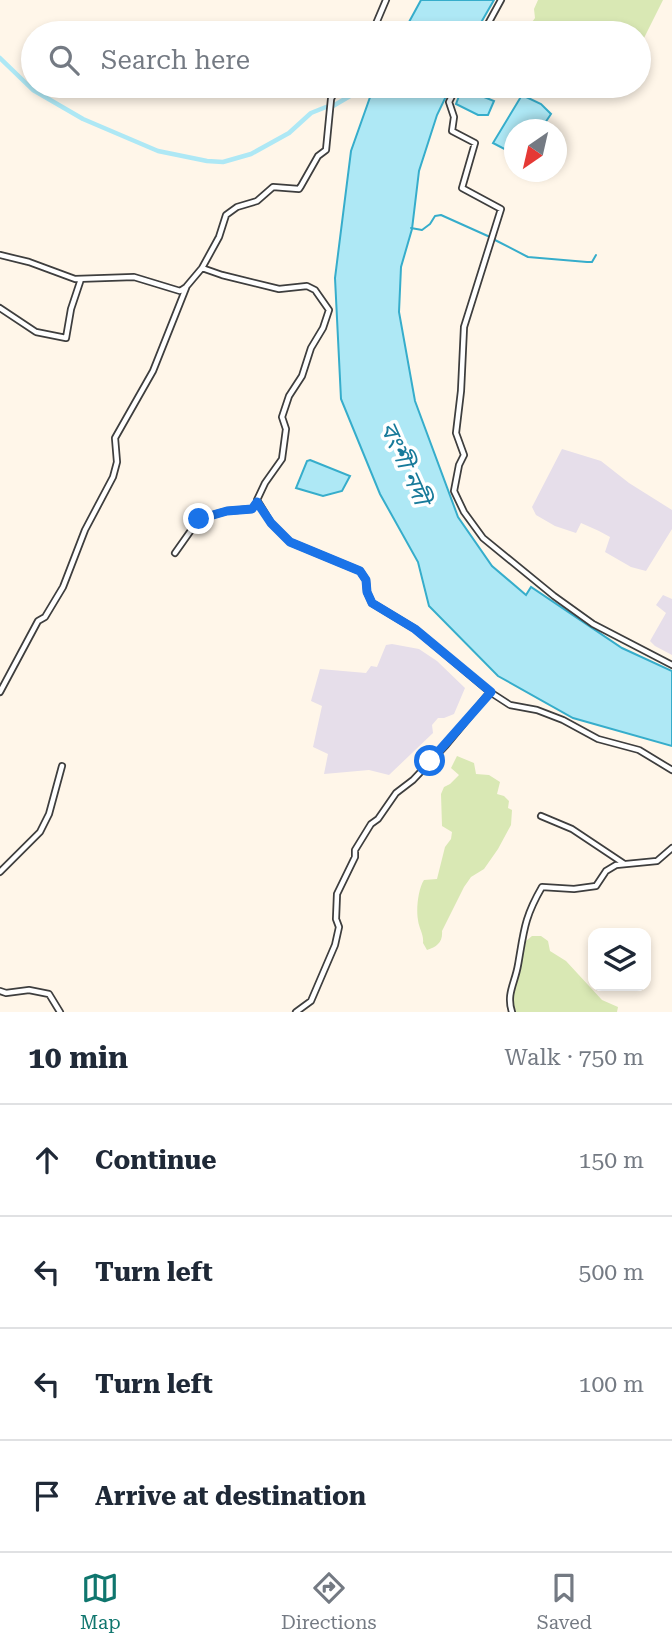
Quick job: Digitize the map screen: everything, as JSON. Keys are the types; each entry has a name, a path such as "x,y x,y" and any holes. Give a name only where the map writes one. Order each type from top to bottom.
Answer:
{"street":[{"path":"377,21 386,0"},
{"path":"490,21 501,0"},
{"path":"0,255 29,262 65,276 80,279 134,277 180,292 202,268 219,237 226,215 237,207 257,201 273,187 299,189 302,186 318,156 326,150 331,98"},
{"path":"451,98 449,102 454,117 452,130 475,143 462,188 500,209 464,327 456,433 464,455 455,478 454,491 457,501 483,538 554,596 593,624 672,665"},
{"path":"174,553 199,519 227,511 252,509 257,502 265,483 282,459 286,429 282,417 329,310 315,290 307,286 279,289 202,268"},
{"path":"0,308 36,332 66,338 80,279"},
{"path":"0,692 38,621 45,617 63,587 85,530 113,477 117,462 115,438 153,371 187,287"},
{"path":"257,502 271,523 290,542 360,571 366,580 372,603 415,629 509,705 528,707 563,720 598,739 639,750 672,770"},
{"path":"296,1012 311,1001 335,945 339,927 336,919 337,894 366,831 396,793 413,780 446,745 491,692"},
{"path":"0,872 40,832 49,814 62,766"},
{"path":"541,816 572,829 624,864"},
{"path":"513,1012 509,994 518,966 522,932 529,911 542,887 573,889 596,886 606,871 616,865 657,861 672,848"},
{"path":"2,993 29,990 49,994 60,1012"}],"shaded area":[{"path":"562,449 601,461 629,483 672,510 672,529 646,571 631,567 605,552 610,537 599,531 581,523 576,533 555,526 536,515 532,507"},
{"path":"663,595 672,599 672,655 650,641 666,613 656,605"},
{"path":"386,645 419,649 437,661 465,688 454,714 438,718 432,725 433,733 389,775 369,770 324,774 328,754 313,747 322,706 311,701 320,669 366,673 371,666 377,667"}],"green space":[{"path":"538,0 663,0 651,24 651,21 533,21"},
{"path":"457,756 474,763 476,774 489,775 500,782 497,794 509,801 508,808 512,810 511,825 484,869 471,877 464,887 442,931 440,941 427,950 419,923 418,900 424,880 437,879 445,847 451,839 452,832 442,826 441,794 444,787 459,775 451,768"},
{"path":"532,936 541,936 548,941 550,951 566,961 588,985 588,991 594,991 602,1000 618,1007 617,1012 516,1012 511,996 526,941"}],"water":[{"path":"421,0 494,0 482,21 410,21"},
{"name":"বংশী নদী","path":"370,98 445,98 419,171 412,229 401,267 399,312 415,401 458,517 492,566 526,595 531,587 622,648 672,671 672,746 573,718 498,676 429,606 418,562 380,494 341,399 335,278 351,151"},
{"path":"458,98 487,98 494,101 488,115 478,115 456,104"},
{"path":"520,98 528,98 541,104 551,114 548,119 508,119"},
{"path":"504,125 504,149 493,143"},
{"path":"307,461 350,476 342,491 323,496 296,488"}],"waterway":[{"path":"0,58 21,78"},
{"path":"47,98 83,119 158,151 223,162 251,154 289,133 311,113 326,107"},
{"path":"333,106 347,98"},
{"path":"411,228 422,230 435,216 441,215 490,237"},
{"path":"493,239 528,257 592,262 596,255"}],"route":[{"path":"199,519 227,511 252,509 257,502 271,523 290,542 360,571 366,580 372,603 415,629 491,692 430,761"}]}
